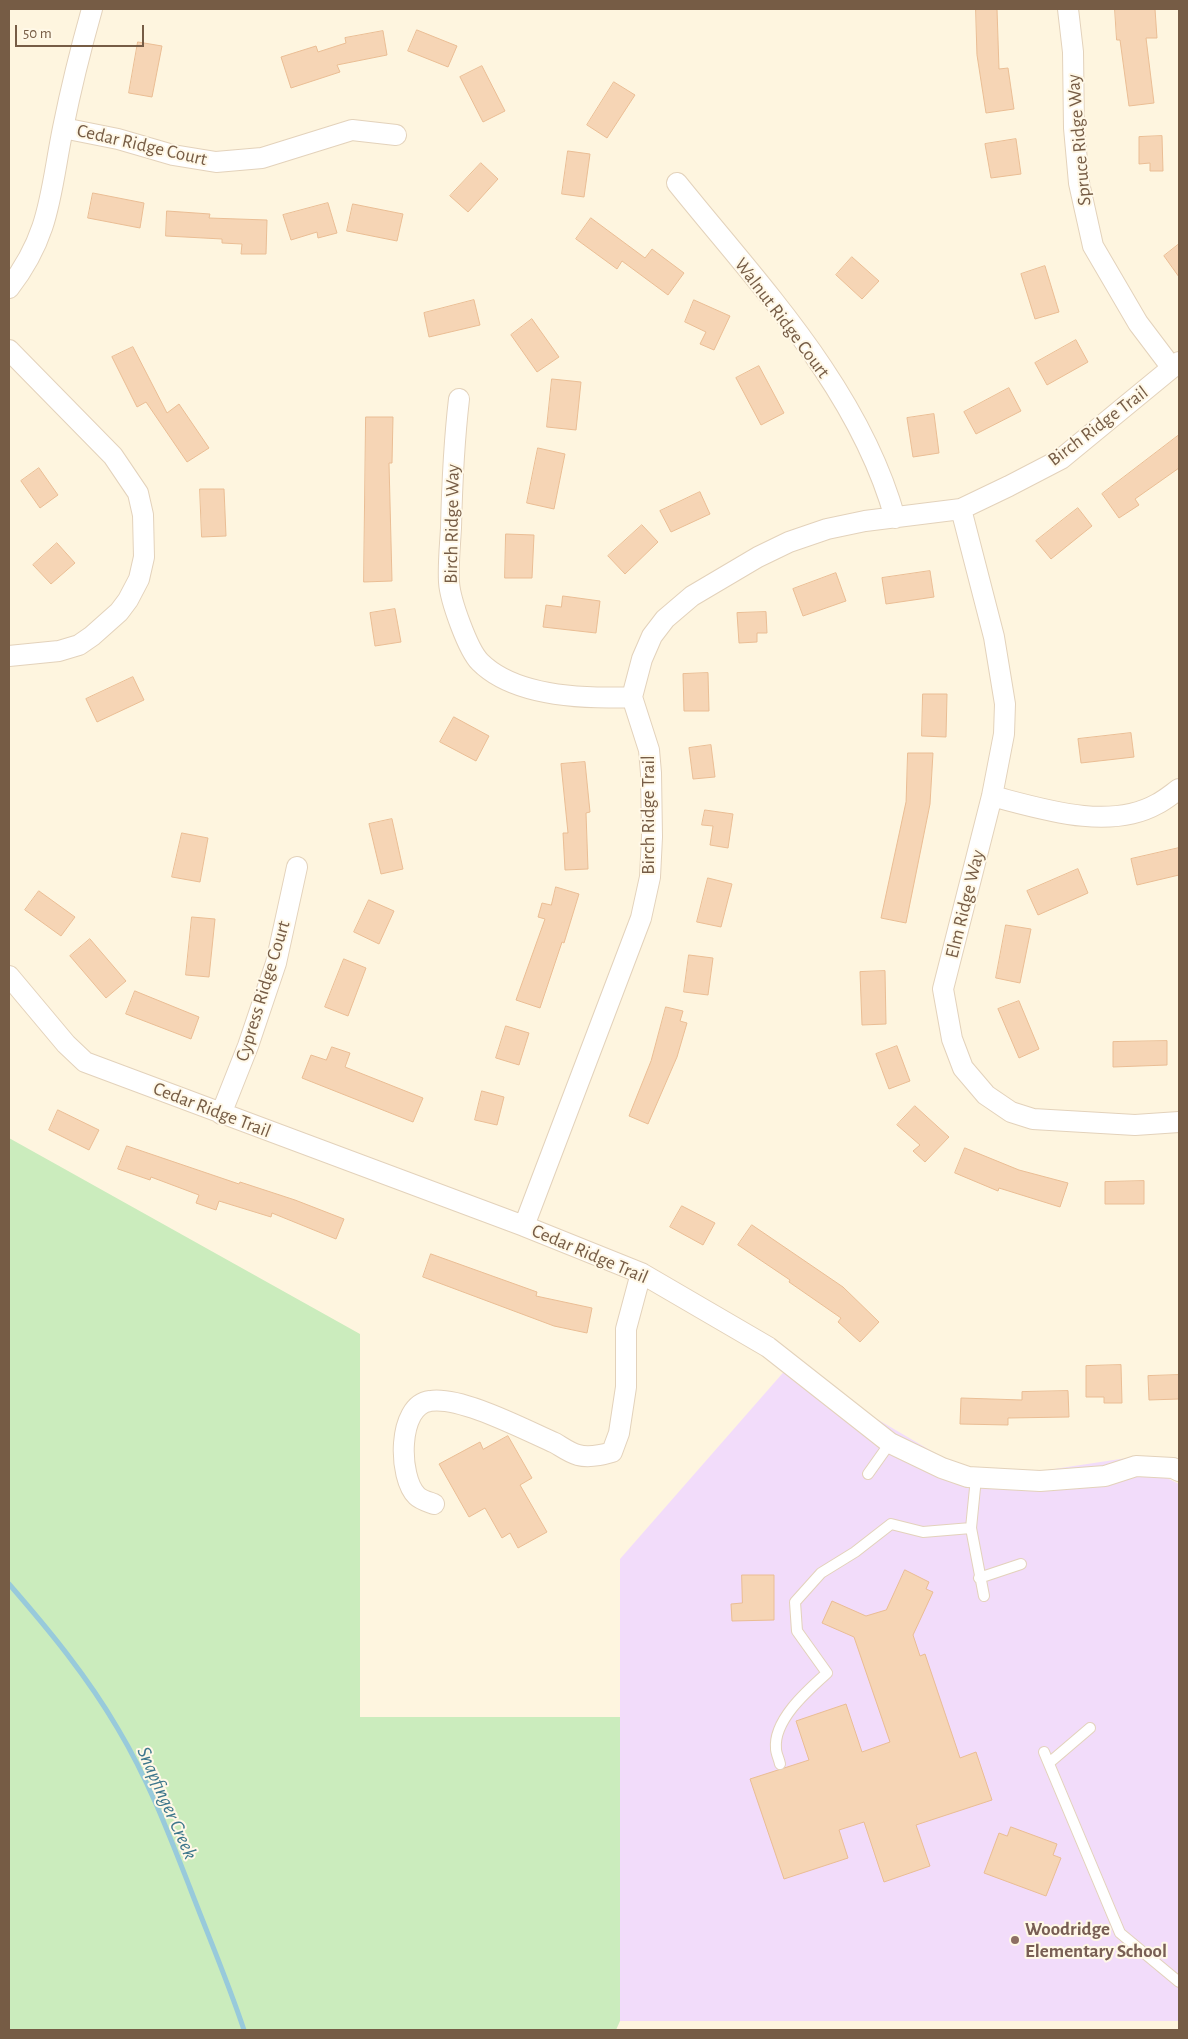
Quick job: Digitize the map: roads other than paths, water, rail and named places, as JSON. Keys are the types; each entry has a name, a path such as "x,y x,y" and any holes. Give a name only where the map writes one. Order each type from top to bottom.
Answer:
{"street":[{"path":"9,288 25,267 47,219 63,128 92,9"},
{"name":"Spruce Ridge Way","path":"1068,9 1073,52 1074,128 1079,183 1093,246 1138,323 1175,365"},
{"name":"Cedar Ridge Court","path":"63,128 118,139 173,155 216,162 262,158 352,130 396,135"},
{"name":"Walnut Ridge Court","path":"677,183 804,341 846,406 876,463 887,488 895,518"},
{"path":"9,350 114,456 138,493 143,515 144,557 138,580 128,600 92,636 79,645 59,651 9,656"},
{"name":"Birch Ridge Trail","path":"524,1226 641,918 650,878 652,838 649,750 632,698 642,659 652,636 665,620 692,596 758,557 789,542 827,529 865,521 961,509 1061,459 1175,365"},
{"name":"Birch Ridge Way","path":"459,399 453,450 449,583 459,621 479,661 493,673 514,684 560,694 632,698"},
{"name":"Elm Ridge Way","path":"961,509 994,637 1005,704 1004,734 992,796 966,905 943,989 952,1039 963,1068 986,1095 1011,1112 1033,1119 1135,1125 1179,1122"},
{"path":"992,796 1033,806 1093,816 1125,814 1148,807 1179,789"},
{"name":"Cypress Ridge Court","path":"221,1114 248,1046 276,963 297,867"},
{"name":"Cedar Ridge Trail","path":"9,976 66,1044 85,1062 524,1226 641,1273 768,1347 890,1442 942,1468 976,1478 1040,1481 1105,1476 1136,1466 1173,1468 1179,1471"},
{"path":"434,1504 418,1497 406,1480 404,1456 406,1426 414,1409 428,1400 449,1401 478,1410 579,1455 600,1456 612,1452 619,1433 626,1387 626,1329 641,1273"}],"lane":[{"path":"868,1474 890,1442"},
{"path":"976,1478 971,1528 979,1578 984,1596"},
{"path":"780,1764 775,1748 782,1722 799,1698 827,1673 797,1631 795,1602 821,1573 855,1552 891,1524 923,1532 971,1528"},
{"path":"979,1578 1021,1564"},
{"path":"1049,1763 1090,1728"},
{"path":"1044,1752 1120,1933 1179,1982"}],"waterway":[{"name":"Snapfinger Creek","path":"9,1584 53,1636 80,1672 106,1709 129,1748 166,1827 225,1976 244,2030"}],"place":[{"name":"Woodridge Elementary School","path":"1015,1940"}]}
